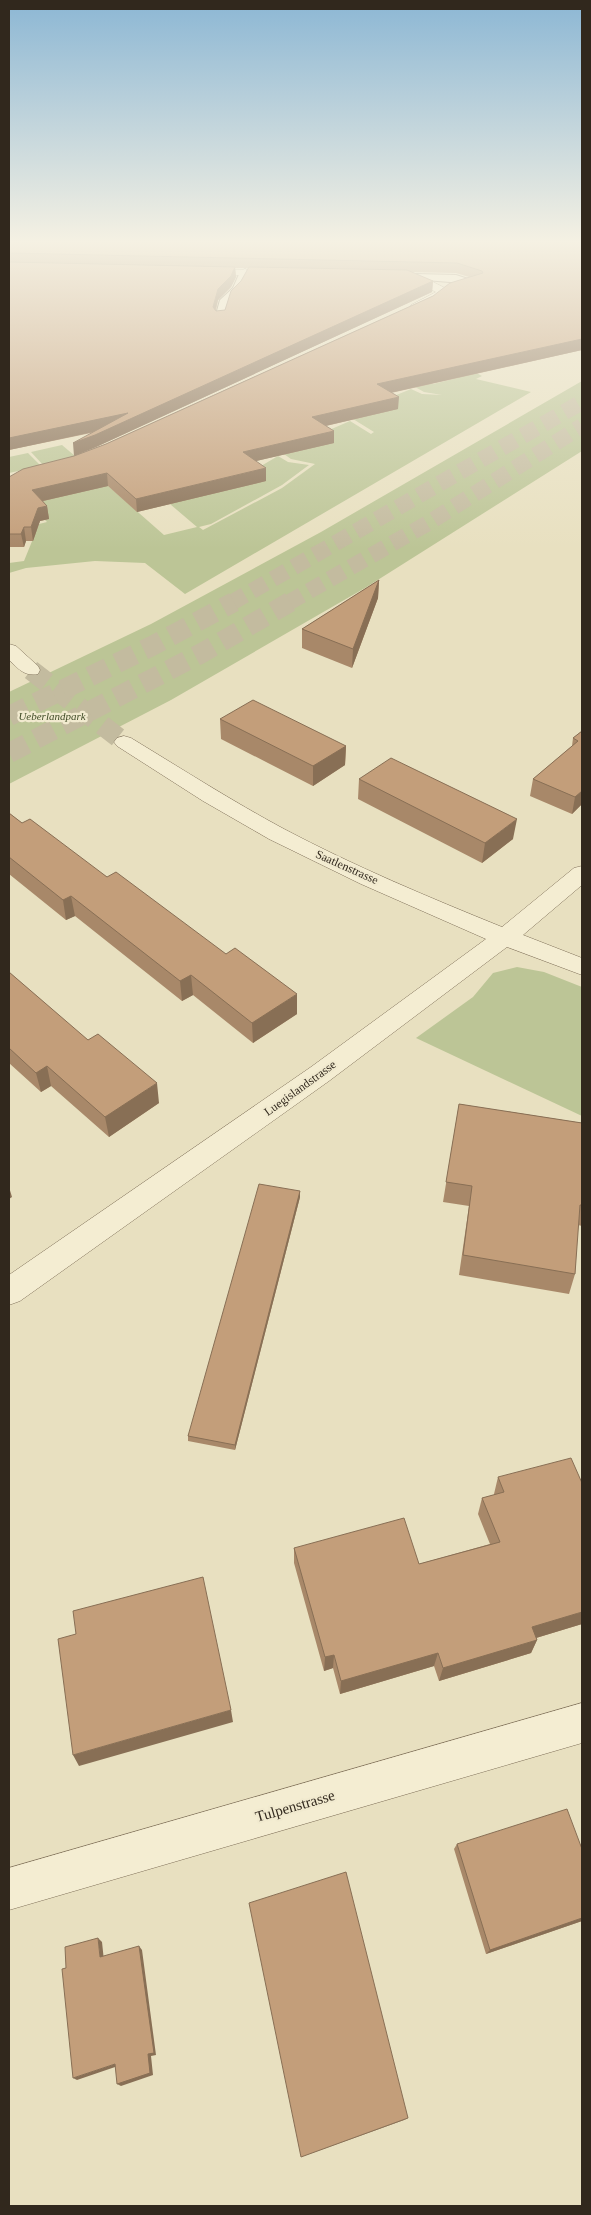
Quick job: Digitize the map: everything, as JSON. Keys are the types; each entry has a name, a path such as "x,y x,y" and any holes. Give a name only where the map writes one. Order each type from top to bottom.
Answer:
{"street":[{"path":"9,650 31,670"},
{"name":"Saatlenstrasse","path":"124,742 240,814 300,846 506,937 582,967"},
{"name":"Luegislandstrasse","path":"9,1292 268,1111 506,937 582,873"},
{"name":"Tulpenstrasse","path":"9,1889 582,1723"}],"green space":[{"path":"394,342 424,345 482,376 476,379 531,392 185,594 145,563 95,561 26,568 9,573 9,563 24,561 39,524 47,522 45,520 49,519 16,512 98,477 164,535 197,527 130,470 261,466 278,456 288,462 309,465 282,485 211,524 199,527 203,530 282,488 315,464 291,459 218,407 320,434 350,421 371,434 374,432 290,380 389,398 411,389 422,394 442,395 424,392 353,352 366,345 433,384 457,378"},
{"name":"Ueberlandpark","path":"582,381 582,451 365,588 171,700 9,784 9,692 151,624 321,532"},
{"path":"62,445 75,456 43,465 31,452"},
{"path":"28,453 41,466 9,473 9,457"},
{"path":"517,967 544,972 582,987 582,1116 416,1038 473,997 493,973"}],"building":[{"path":"9,342 298,342 95,435 73,443 128,413 9,438"},
{"path":"331,342 567,342 377,384 399,397 312,417 334,431 243,452 266,468 136,499 107,473 32,490 47,506 38,508 31,527 24,527 21,534 9,534 9,477 23,469 74,456 106,444"},
{"path":"379,580 353,649 302,629"},
{"path":"253,700 346,746 313,766 220,719"},
{"path":"582,731 582,791 575,797 533,779 578,741 573,738"},
{"path":"391,758 517,819 485,843 359,779"},
{"path":"9,813 22,823 30,819 107,877 116,872 226,954 235,948 297,994 252,1023 191,975 180,981 71,896 63,900 9,857"},
{"path":"9,972 88,1040 98,1034 157,1083 105,1117 47,1066 36,1073 9,1048"},
{"path":"459,1104 582,1123 582,1205 580,1205 575,1274 463,1255 472,1186 446,1182"},
{"path":"259,1184 300,1191 235,1445 188,1436"},
{"path":"571,1458 582,1483 582,1612 532,1627 537,1640 443,1668 438,1653 341,1681 334,1655 325,1657 294,1548 404,1518 419,1564 500,1542 482,1498 504,1492 498,1477"},
{"path":"203,1577 231,1710 73,1755 58,1639 76,1634 73,1611"},
{"path":"567,1809 582,1849 582,1918 490,1950 457,1844"},
{"path":"346,1872 408,2118 301,2157 249,1903"},
{"path":"98,1938 100,1957 139,1946 154,2053 148,2054 150,2073 117,2084 115,2064 73,2078 62,1969 66,1968 65,1947"}],"tunnel":[{"path":"231,603 582,402"},
{"path":"288,603 430,522 582,426"},
{"path":"9,716 152,646 234,602"},
{"path":"9,753 200,654 290,602"},
{"path":"31,670 124,742"}]}
